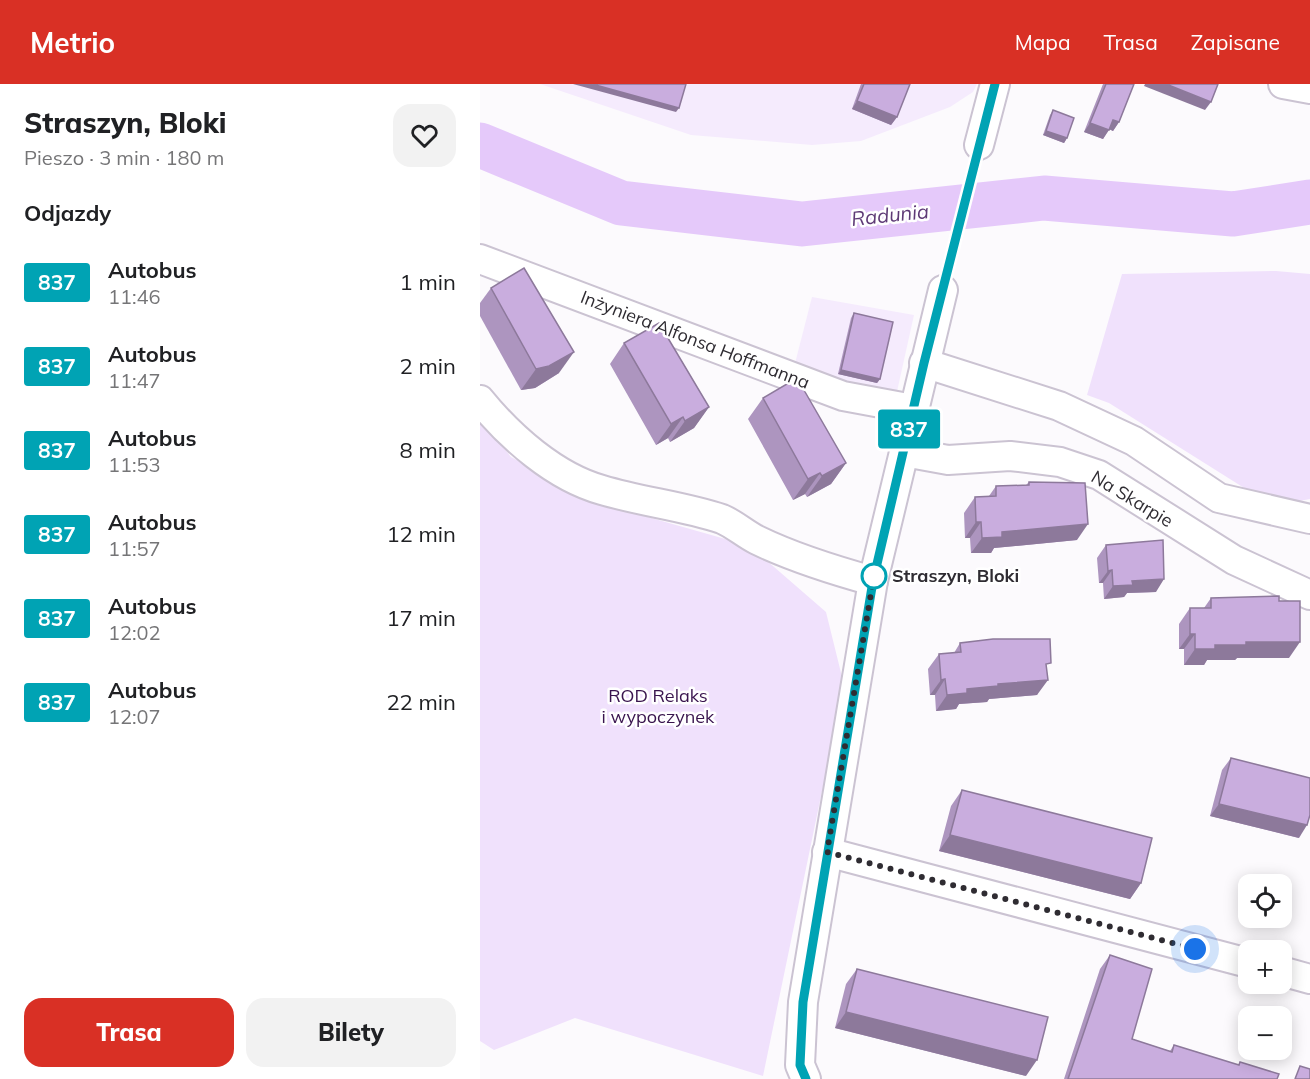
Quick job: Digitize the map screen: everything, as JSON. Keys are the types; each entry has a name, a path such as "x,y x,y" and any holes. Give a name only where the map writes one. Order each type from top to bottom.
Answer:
{"street":[{"path":"979,145 995,84"},
{"path":"1283,84 1310,89"},
{"name":"Inżyniera Alfonsa Hoffmanna","path":"480,259 843,396 913,409"},
{"path":"806,1079 800,1065 800,1039 827,852 873,581 943,290"},
{"path":"924,363 1059,406 1134,441 1219,498 1310,519"},
{"path":"480,400 522,446 561,471 601,490 678,506 725,520 756,539 818,565 873,581"},
{"name":"Na Skarpie","path":"904,452 948,460 1010,456 1060,462 1099,475 1234,560 1310,595"},
{"path":"827,852 1238,960"},
{"path":"1292,974 1310,979"}],"shaded area":[{"path":"540,84 977,84 973,92 950,107 861,141 812,145 691,135"},
{"path":"812,297 914,315 894,405 792,375"}],"green space":[{"path":"1276,271 1310,274 1310,499 1294,502 1249,491 1109,403 1087,395 1122,274"},
{"name":"ROD Relaks i wypoczynek","path":"480,417 511,457 595,502 750,546 826,612 844,685 763,1076 575,1018 494,1050 480,1041"}],"building":[{"path":"592,84 686,84 679,108"},
{"path":"864,84 910,84 897,117 857,101"},
{"path":"1106,84 1134,84 1119,122 1113,120 1109,130 1090,123"},
{"path":"1166,84 1218,84 1211,102"},
{"path":"1053,110 1074,118 1067,138 1046,131"},
{"path":"524,268 574,352 549,366 536,369 491,288"},
{"path":"854,313 893,322 880,379 841,370"},
{"path":"659,323 709,407 685,421 683,417 671,424 624,343"},
{"path":"797,378 846,463 822,476 820,473 808,479 763,398"},
{"path":"1029,482 1085,483 1088,524 1002,532 1002,537 982,538 981,522 976,522 975,497 996,496 996,486 1029,485"},
{"path":"1163,540 1164,579 1132,581 1133,585 1113,586 1112,570 1108,571 1106,545"},
{"path":"1279,596 1279,601 1300,601 1300,642 1246,642 1246,645 1215,645 1215,649 1195,649 1195,634 1190,634 1190,608 1211,608 1211,598"},
{"path":"993,639 1050,639 1051,663 1046,664 1048,680 998,684 998,686 967,689 967,693 947,695 945,679 941,680 939,654 961,652 960,643"},
{"path":"1231,758 1310,778 1310,815 1307,825 1219,804"},
{"path":"962,790 1152,838 1141,883 950,835"},
{"path":"1110,955 1152,969 1132,1039 1172,1052 1174,1045 1239,1065 1240,1062 1279,1074 1277,1079 1068,1079"},
{"path":"857,969 1048,1017 1037,1060 846,1012"},
{"path":"1300,1066 1310,1069 1310,1079 1295,1079"}],"waterway":[{"name":"Radunia","path":"480,145 621,203 802,224 1044,198 1233,214 1310,202"}],"bus line":[{"name":"837","path":"806,1079 800,1065 803,1002 873,581 924,363 995,84"}],"place":[{"name":"Straszyn, Bloki","path":"874,576"}],"route":[{"path":"874,576 827,852 1195,949"}]}
